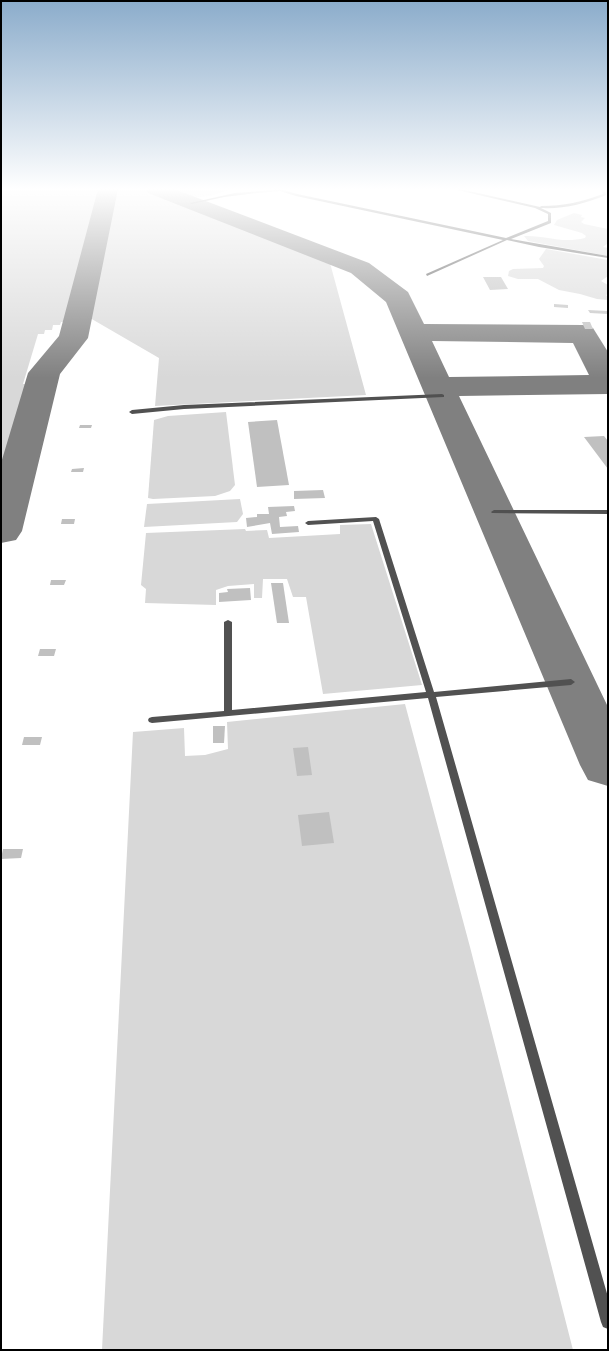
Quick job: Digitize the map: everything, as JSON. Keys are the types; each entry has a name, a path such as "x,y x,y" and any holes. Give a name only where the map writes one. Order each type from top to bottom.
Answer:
{"lane":[{"path":"427,275 476,252"},
{"path":"578,252 608,258"},
{"path":"132,412 184,407 442,396"},
{"path":"494,512 608,512"},
{"path":"308,522 376,519 431,694 608,1322"},
{"path":"228,622 228,713"},
{"path":"152,720 571,682"}],"shaded area":[{"path":"1,252 84,252 66,322 61,322 60,325 53,325 52,330 45,330 44,334 38,334 23,384 33,384 1,494"},
{"path":"103,252 303,252 330,263 366,395 155,406 159,358 90,318"},
{"path":"544,252 563,252 608,260 608,276 601,281 608,285 608,294 606,295 608,300 597,299 559,290 538,279 518,279 508,276 509,271 513,269 543,268 544,266 539,259"},
{"path":"587,252 608,252 608,256"},
{"path":"226,412 235,485 230,491 215,496 148,498 154,420 168,416"},
{"path":"240,499 243,514 237,522 144,527 147,504"},
{"path":"371,524 422,685 323,694 306,597 293,597 287,579 263,579 262,598 254,598 254,584 228,586 216,590 216,605 145,603 146,589 141,585 146,533 245,529 246,531 267,530 269,538 340,534 340,525"},
{"path":"405,704 470,947 573,1350 102,1350 133,732 184,728 185,756 205,755 228,749 227,722"}],"building":[{"path":"483,277 501,277 508,289 490,290"},
{"path":"554,304 568,305 568,308 554,307"},
{"path":"588,310 607,311 608,314 590,313"},
{"path":"582,322 590,322 593,329 585,329"},
{"path":"277,420 289,485 257,487 248,422"},
{"path":"80,425 92,425 91,428 79,428"},
{"path":"604,436 608,441 608,469 584,437"},
{"path":"84,468 83,472 71,472 72,469"},
{"path":"323,490 325,498 294,499 294,491"},
{"path":"294,506 295,511 286,512 287,516 279,517 280,527 298,526 299,532 272,534 270,523 247,527 246,518 257,517 257,514 269,514 268,507"},
{"path":"62,519 75,519 74,524 61,524"},
{"path":"51,580 66,580 64,585 50,585"},
{"path":"271,583 283,583 289,623 277,623"},
{"path":"250,588 251,600 219,602 219,593 228,592 227,589"},
{"path":"40,649 56,649 54,656 38,656"},
{"path":"213,726 225,726 224,743 213,743"},
{"path":"24,737 42,737 40,745 22,745"},
{"path":"308,747 312,775 297,776 293,748"},
{"path":"329,812 334,843 302,846 298,815"},
{"path":"3,849 23,849 21,858 1,859"}],"taxiway":[{"path":"1,531 44,373 73,338 93,252"},
{"path":"319,252 360,268 398,298 438,387"},
{"path":"414,333 475,332 583,334 608,380"},
{"path":"438,387 608,384"},
{"path":"438,387 608,765"}]}
